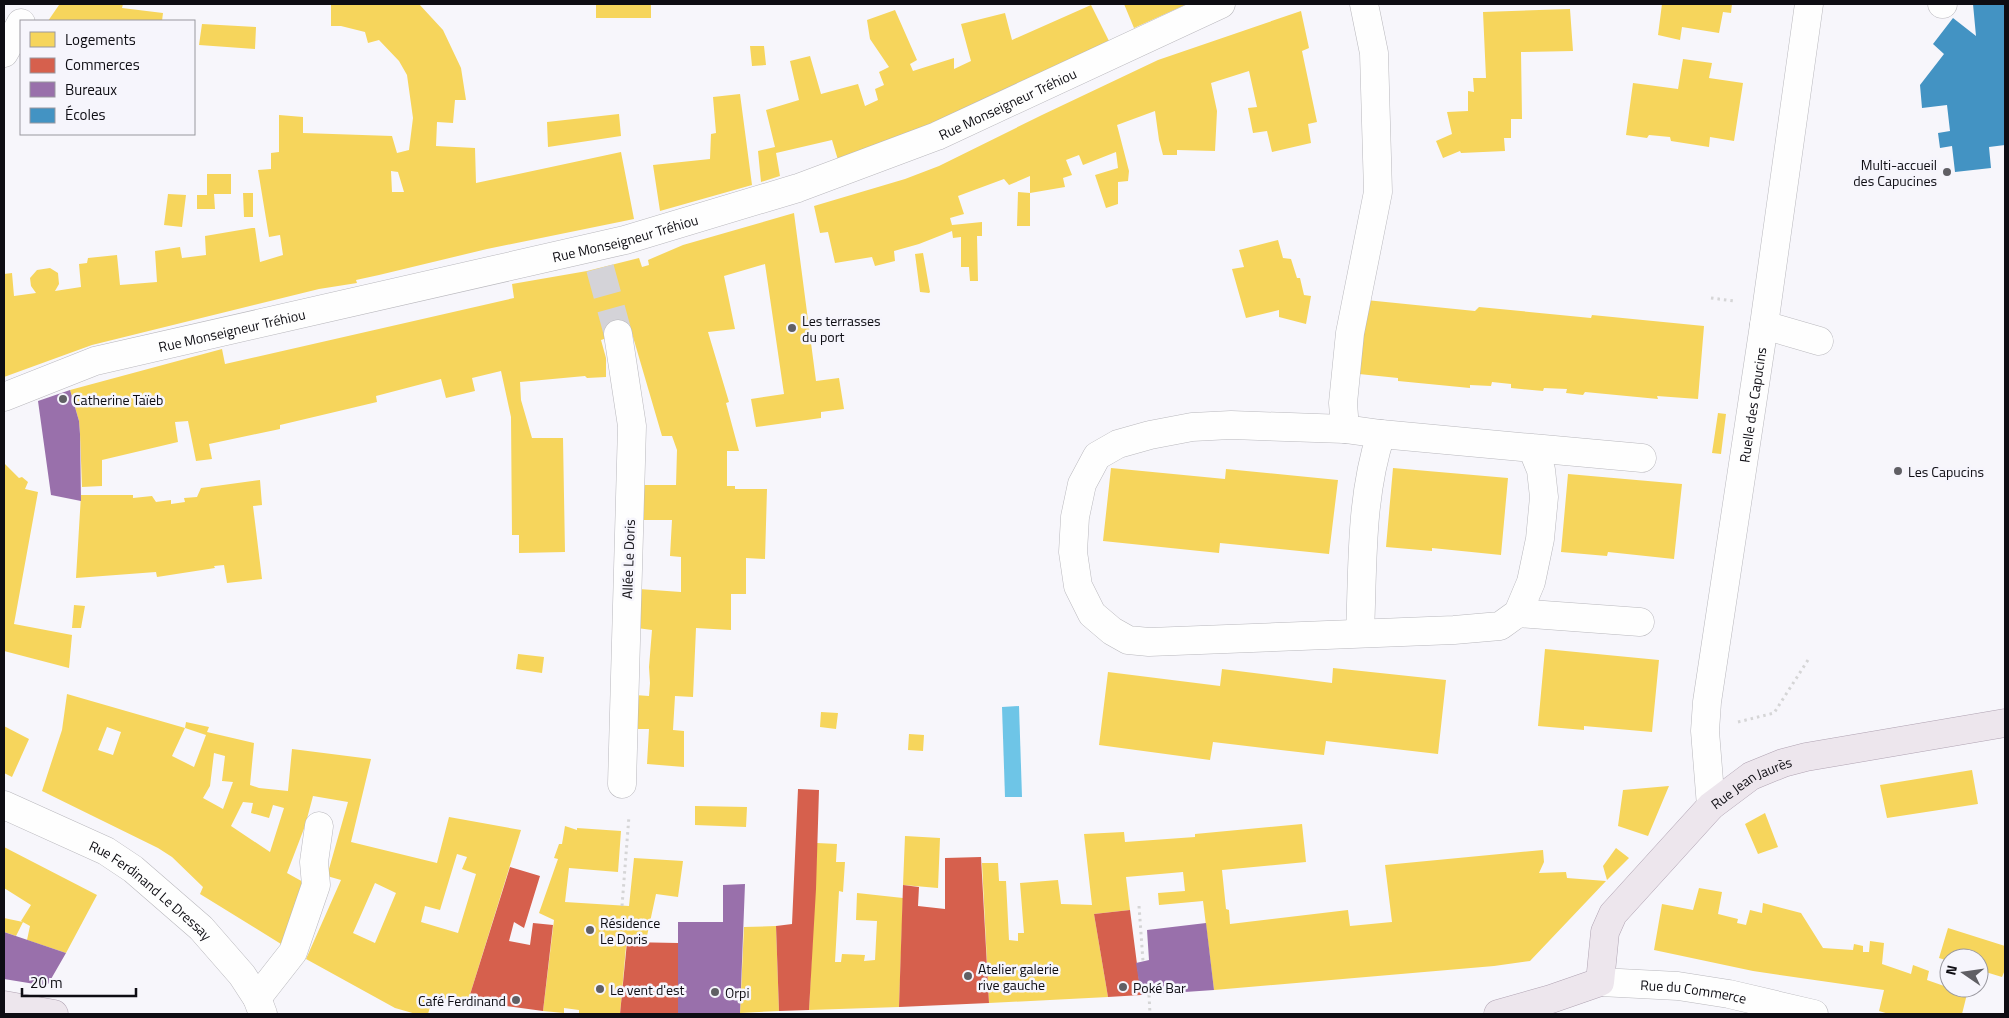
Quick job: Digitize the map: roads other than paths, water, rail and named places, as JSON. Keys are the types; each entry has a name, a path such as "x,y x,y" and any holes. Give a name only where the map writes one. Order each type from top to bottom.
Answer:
{"main road":[{"name":"Rue Jean Jaurès","path":"1600,982 1605,932 1612,914 1711,806 1751,776 1783,763 1806,757 2005,723"},
{"path":"1498,1014 1551,999 1600,982"},
{"path":"4,1005 54,1014"}],"street":[{"path":"23,20 32,4"},
{"name":"Rue Monseigneur Tréhiou","path":"4,397 95,361 597,257 625,240 798,188 927,139 1221,4"},
{"path":"1345,428 1343,403 1350,334 1378,192 1374,53 1364,4"},
{"name":"Ruelle des Capucins","path":"1711,806 1705,731 1707,702 1764,325 1809,4"},
{"path":"4,53 20,25"},
{"path":"1764,325 1819,341"},
{"name":"Allée Le Doris","path":"618,334 632,426 622,784"},
{"path":"1532,448 1542,470 1544,496 1540,539 1531,582 1518,613 1500,626 1454,630 1149,642 1128,640 1112,631 1092,614 1078,586 1073,552 1075,517 1082,484 1097,456 1118,444 1150,435 1192,427 1231,425 1345,428 1381,434 1642,458"},
{"path":"1360,633 1364,517 1373,459 1381,434"},
{"path":"1518,613 1640,622"},
{"name":"Rue Ferdinand Le Dressay","path":"4,805 106,852 133,869 201,928 242,975 260,1006"},
{"path":"260,1006 293,952 316,885 314,862 320,826"},
{"name":"Rue du Commerce","path":"1600,982 1678,986 1729,994 1814,1014"}],"water":[{"path":"1019,706 1022,797 1005,797 1002,707"}],"tunnel":[{"path":"600,268 618,334"}],"place":[{"name":"Multi-accueil des Capucines","path":"1947,172"},
{"name":"Les terrasses du port","path":"792,328"},
{"name":"Catherine Taïeb","path":"63,399"},
{"name":"Les Capucins","path":"1898,471"},
{"name":"Résidence Le Doris","path":"590,930"},
{"name":"Atelier galerie rive gauche","path":"968,976"},
{"name":"Poké Bar","path":"1123,987"},
{"name":"Le vent d'est","path":"600,989"},
{"name":"Orpi","path":"715,992"},
{"name":"Café Ferdinand","path":"516,1000"}]}
